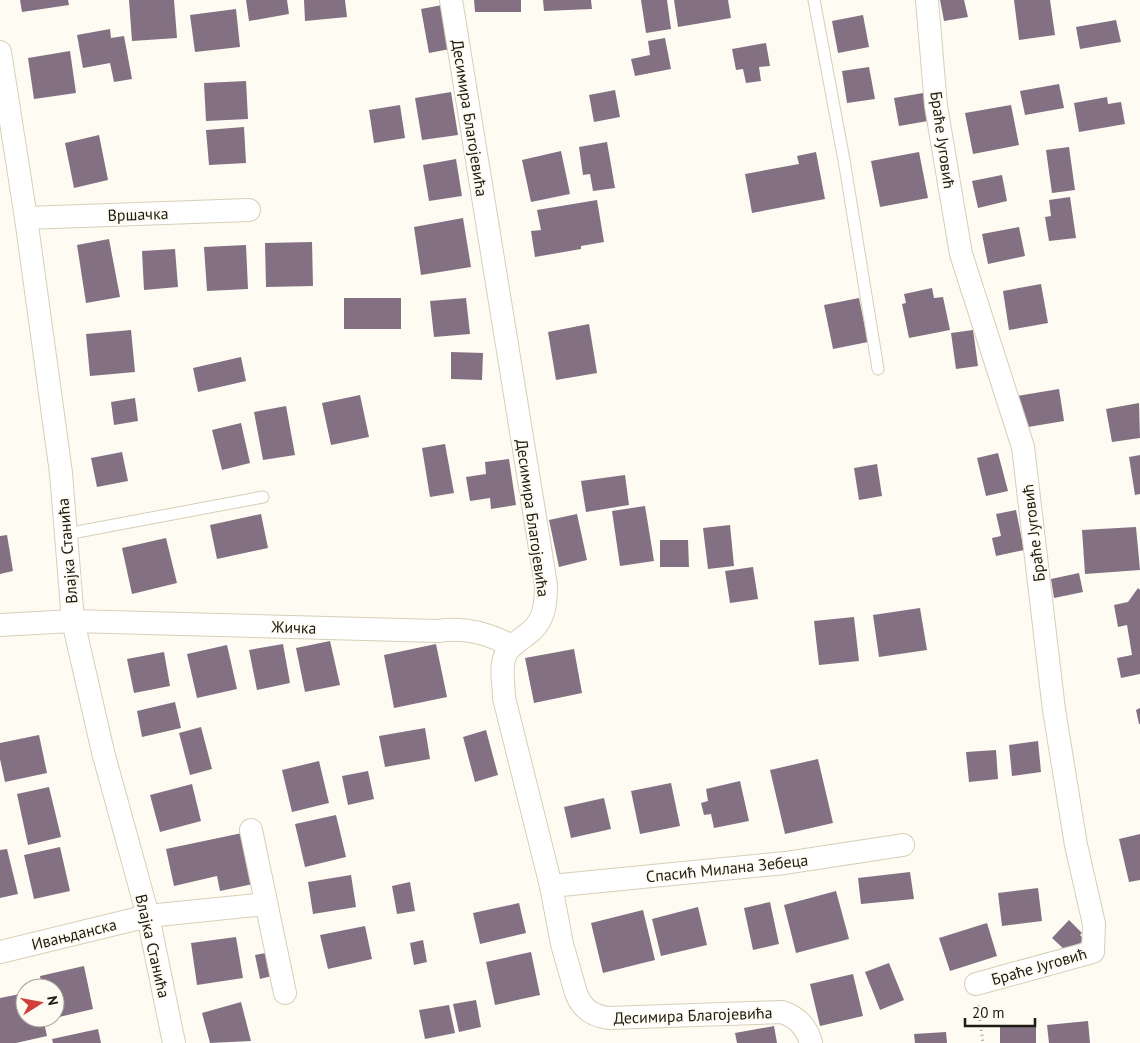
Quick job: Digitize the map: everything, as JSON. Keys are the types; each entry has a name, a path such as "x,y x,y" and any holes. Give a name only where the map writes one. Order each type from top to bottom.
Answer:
{"street":[{"name":"Десимира Благојевића","path":"451,0 546,584 546,602 542,617 535,629 512,646 506,653 502,668 504,698 551,886 562,944 576,992 579,1000 588,1012 609,1018 782,1012 790,1015 804,1026 811,1043"},
{"name":"Браће Југовић","path":"927,0 936,106 961,254 1023,447 1054,710 1076,845 1094,924 1093,952 976,984"},
{"name":"Влајка Станића","path":"0,52 26,218 60,473 73,621 103,752 148,916 174,1043"},
{"name":"Вршачка","path":"26,218 249,210"},
{"name":"Жичка","path":"0,625 73,621 438,631 466,629 493,636 512,646"},
{"path":"251,830 285,993"},
{"name":"Спасић Милана Зебеца","path":"551,886 784,863 903,845"},
{"name":"Ивањданска","path":"0,952 148,916 266,904"}],"lane":[{"path":"814,0 844,160 878,369"},
{"path":"66,534 263,497"}],"path":[{"path":"976,984 983,1043"}],"building":[{"path":"20,0 68,0 69,5 22,12"},
{"path":"129,0 174,0 177,38 132,41"},
{"path":"246,0 287,0 289,14 249,21"},
{"path":"304,0 345,0 347,17 305,21"},
{"path":"474,0 521,0 521,12 475,12"},
{"path":"543,0 591,0 592,9 544,11"},
{"path":"641,0 667,0 671,29 646,33"},
{"path":"674,0 728,0 731,18 678,27"},
{"path":"940,0 964,0 968,17 944,21"},
{"path":"1014,0 1050,0 1055,35 1019,40"},
{"path":"442,5 450,49 429,53 421,9"},
{"path":"236,9 240,47 195,52 190,15"},
{"path":"863,15 869,47 838,53 832,21"},
{"path":"1116,20 1121,42 1080,49 1076,27"},
{"path":"110,29 111,38 124,36 132,79 114,82 110,63 83,68 77,35"},
{"path":"665,38 671,69 635,76 631,59 650,55 648,41"},
{"path":"766,43 770,66 759,67 761,81 746,83 743,69 736,70 732,49"},
{"path":"70,51 76,93 34,99 28,58"},
{"path":"869,67 875,99 847,103 842,71"},
{"path":"246,81 248,119 206,121 204,83"},
{"path":"1059,84 1064,108 1025,115 1020,91"},
{"path":"615,90 620,117 594,122 589,95"},
{"path":"451,92 458,135 422,140 415,98"},
{"path":"923,93 928,121 899,126 894,98"},
{"path":"1107,97 1108,104 1121,102 1125,124 1079,132 1074,103"},
{"path":"400,105 405,138 374,143 369,110"},
{"path":"1011,105 1019,145 973,154 965,113"},
{"path":"244,127 246,163 209,165 206,130"},
{"path":"99,135 108,180 74,188 65,143"},
{"path":"607,142 615,188 593,191 590,174 583,175 579,147"},
{"path":"1069,147 1075,190 1052,193 1046,150"},
{"path":"561,151 570,194 531,202 522,160"},
{"path":"816,152 825,199 752,213 745,174 799,164 797,156"},
{"path":"919,152 928,198 880,207 871,161"},
{"path":"456,159 462,196 429,201 423,165"},
{"path":"1002,175 1007,201 978,208 972,181"},
{"path":"1070,197 1076,238 1049,241 1045,217 1051,216 1049,200"},
{"path":"597,200 604,242 581,246 581,249 535,257 531,231 541,230 537,210"},
{"path":"463,218 471,267 421,275 414,227"},
{"path":"1019,227 1025,256 988,264 982,234"},
{"path":"109,239 120,297 86,303 77,245"},
{"path":"312,242 313,286 266,287 265,243"},
{"path":"246,245 248,289 207,291 204,247"},
{"path":"175,249 178,287 144,290 142,251"},
{"path":"1041,284 1048,323 1009,330 1003,291"},
{"path":"932,288 934,298 943,297 950,330 909,338 902,304 906,303 904,294"},
{"path":"344,298 401,298 401,329 344,329"},
{"path":"466,298 470,334 434,337 430,301"},
{"path":"859,298 868,342 833,349 824,305"},
{"path":"589,324 597,373 556,380 548,332"},
{"path":"131,330 135,372 90,376 86,334"},
{"path":"973,330 978,366 956,369 951,333"},
{"path":"451,352 483,353 482,380 451,379"},
{"path":"241,357 246,381 198,392 193,368"},
{"path":"1059,389 1064,421 1022,428 1017,396"},
{"path":"360,395 369,437 331,445 322,403"},
{"path":"135,398 138,421 114,425 111,402"},
{"path":"1139,403 1140,438 1112,442 1106,409"},
{"path":"286,406 295,455 263,460 254,412"},
{"path":"241,423 250,463 222,470 212,430"},
{"path":"445,444 454,493 430,497 422,448"},
{"path":"122,452 128,481 97,487 91,458"},
{"path":"998,453 1008,491 986,496 977,458"},
{"path":"1140,455 1140,494 1135,495 1129,457"},
{"path":"509,459 516,505 491,509 490,498 470,501 466,477 486,474 485,462"},
{"path":"877,464 882,496 859,500 854,468"},
{"path":"625,475 629,505 586,512 581,481"},
{"path":"645,506 654,561 620,566 612,511"},
{"path":"1016,510 1024,550 996,556 992,538 1001,536 996,514"},
{"path":"261,514 268,548 217,559 210,525"},
{"path":"577,514 587,560 559,567 549,520"},
{"path":"730,525 734,566 708,569 703,528"},
{"path":"1136,527 1140,570 1085,574 1082,530"},
{"path":"7,535 13,571 0,574 0,536"},
{"path":"166,538 177,583 132,594 122,548"},
{"path":"660,540 688,540 689,567 660,567"},
{"path":"753,567 758,599 730,603 725,571"},
{"path":"1079,573 1083,592 1054,598 1051,579"},
{"path":"1138,588 1140,590 1140,674 1121,678 1117,658 1132,655 1127,625 1118,627 1114,605 1128,602"},
{"path":"920,608 927,650 879,657 873,615"},
{"path":"854,617 859,661 819,665 814,621"},
{"path":"330,641 340,685 305,692 296,648"},
{"path":"283,644 290,683 257,690 249,650"},
{"path":"436,644 447,697 394,708 384,655"},
{"path":"227,645 237,689 197,698 187,654"},
{"path":"574,649 582,693 534,703 525,658"},
{"path":"164,652 170,686 134,693 127,659"},
{"path":"175,702 181,728 142,737 137,711"},
{"path":"1140,708 1140,724 1139,724 1136,710"},
{"path":"201,727 212,769 190,775 179,733"},
{"path":"425,728 430,759 385,767 379,736"},
{"path":"486,730 498,775 475,782 463,737"},
{"path":"39,735 47,773 5,782 0,759 0,743"},
{"path":"1038,741 1041,772 1012,776 1009,745"},
{"path":"996,750 998,779 969,782 966,752"},
{"path":"818,759 833,823 785,834 770,770"},
{"path":"319,761 329,803 292,812 282,770"},
{"path":"368,771 374,799 348,805 342,776"},
{"path":"740,781 749,821 714,828 711,814 704,815 701,803 708,801 706,789"},
{"path":"671,783 680,826 640,834 631,791"},
{"path":"192,784 201,821 160,832 150,795"},
{"path":"49,787 61,837 28,845 17,794"},
{"path":"604,798 611,829 571,838 564,807"},
{"path":"336,815 346,857 305,867 295,824"},
{"path":"242,833 253,884 220,891 217,876 174,886 166,849"},
{"path":"1140,834 1140,880 1129,882 1119,839"},
{"path":"60,847 70,891 34,899 24,855"},
{"path":"7,849 18,894 0,898 0,850"},
{"path":"910,872 914,899 861,904 858,878"},
{"path":"351,875 356,907 313,914 308,882"},
{"path":"410,882 415,911 397,914 392,886"},
{"path":"1038,888 1042,921 1002,926 998,893"},
{"path":"836,891 849,939 796,953 784,905"},
{"path":"770,902 779,944 753,950 744,908"},
{"path":"519,903 526,933 480,944 473,913"},
{"path":"698,907 707,945 661,956 652,919"},
{"path":"643,910 655,960 603,973 591,923"},
{"path":"1069,920 1082,933 1080,935 1084,939 1073,951 1066,951 1052,938"},
{"path":"987,923 997,956 950,971 939,938"},
{"path":"365,926 372,959 328,969 320,935"},
{"path":"236,937 243,978 197,985 191,943"},
{"path":"423,940 427,962 414,965 410,943"},
{"path":"271,952 276,975 260,979 255,955"},
{"path":"531,952 540,995 495,1005 486,962"},
{"path":"889,963 904,1000 880,1010 865,972"},
{"path":"84,966 93,1009 65,1016 65,978 40,978 40,976"},
{"path":"853,974 863,1016 820,1026 810,984"},
{"path":"15,995 15,1028 45,1028 47,1036 16,1043 0,1043 0,998"},
{"path":"476,1000 481,1027 459,1032 453,1004"},
{"path":"241,1002 251,1041 210,1043 202,1013"},
{"path":"449,1005 455,1033 425,1039 419,1010"},
{"path":"1088,1021 1090,1043 1049,1043 1047,1025"},
{"path":"774,1026 777,1043 737,1043 735,1033"},
{"path":"1000,1027 1036,1027 1036,1043 1000,1043"},
{"path":"98,1029 101,1043 53,1043 52,1039"},
{"path":"946,1032 947,1043 915,1043 914,1034"}]}
